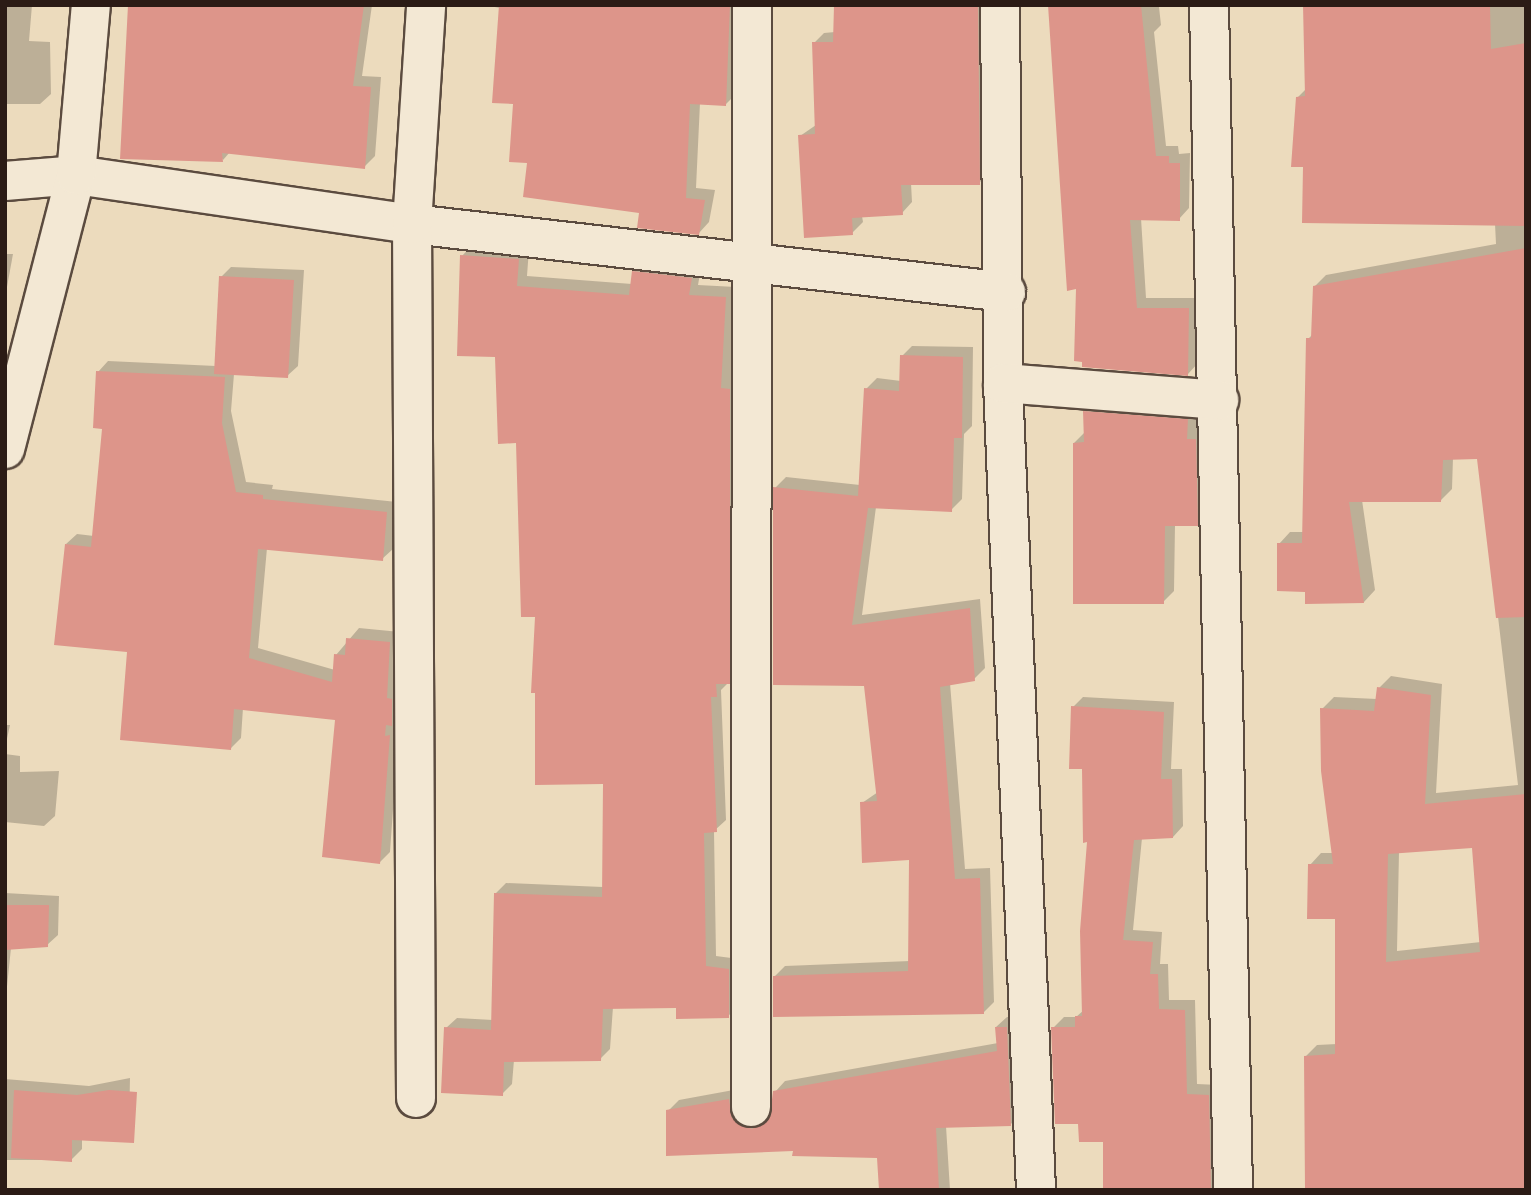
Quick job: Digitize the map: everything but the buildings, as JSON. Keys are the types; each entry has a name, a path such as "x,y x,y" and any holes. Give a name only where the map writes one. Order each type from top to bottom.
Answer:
{"street":[{"path":"5,449 76,175 91,5"},
{"path":"416,1098 412,224 426,5"},
{"path":"751,1107 752,5"},
{"path":"1000,5 1006,292 1003,383 1036,1190"},
{"path":"1209,5 1233,1190"},
{"path":"5,181 76,175 412,224 1006,292"},
{"path":"1003,383 1219,400"}]}
